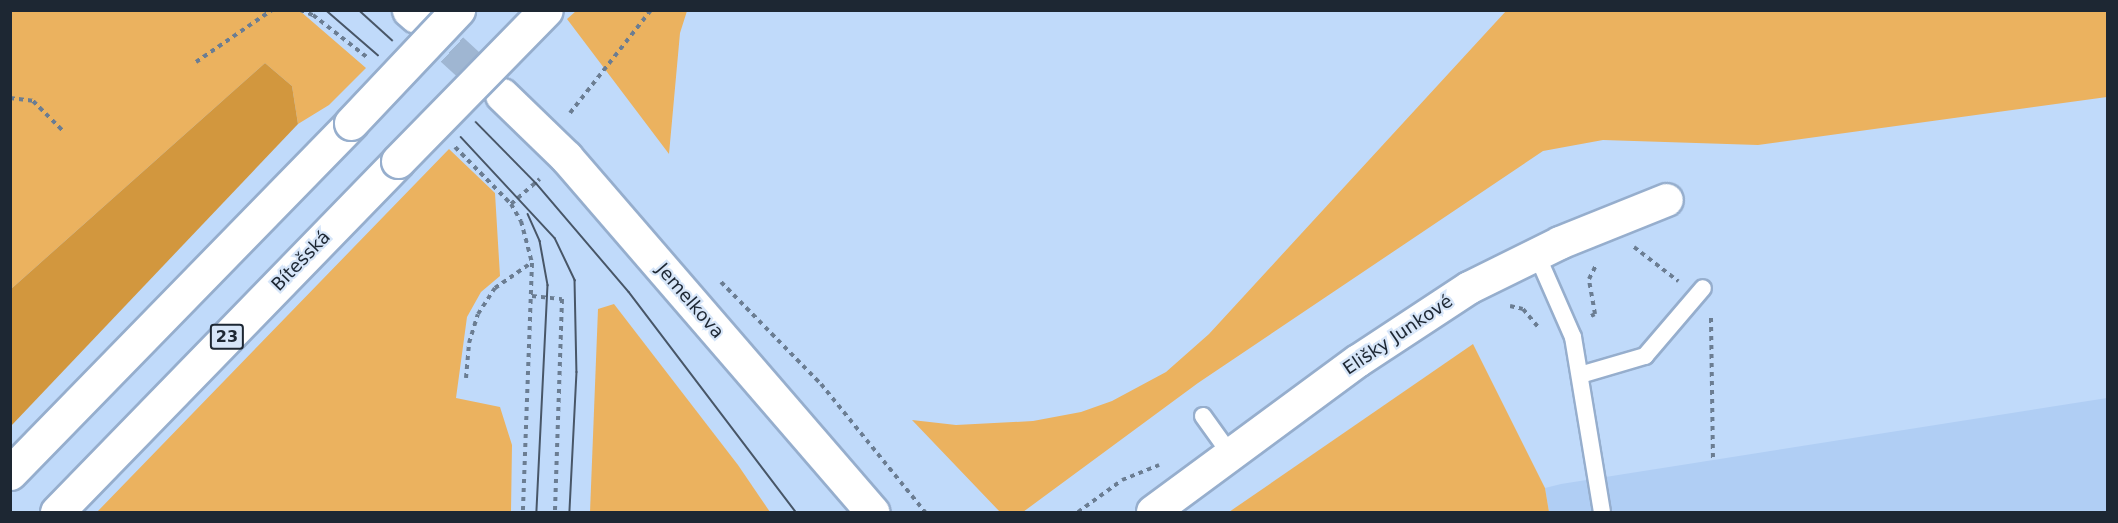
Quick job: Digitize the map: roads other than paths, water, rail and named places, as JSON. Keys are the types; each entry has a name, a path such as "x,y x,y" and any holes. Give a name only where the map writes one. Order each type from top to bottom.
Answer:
{"main road":[{"path":"10,473 458,10"},
{"name":"Bítešská","path":"57,513 546,10"},
{"name":"Jemelkova","path":"502,95 546,138 872,513"}],"street":[{"name":"Elišky Junkové","path":"1153,513 1442,305 1537,255 1632,228 1667,200"}],"lane":[{"path":"1537,255 1568,324 1580,375 1602,513"},
{"path":"1580,375 1646,356 1703,288"},
{"path":"1203,416 1231,455"}],"tunnel":[{"path":"416,16 502,95"}],"tram line":[{"path":"326,10 378,55"},
{"path":"359,10 392,40"},
{"path":"476,122 536,183 629,292 796,512"},
{"path":"461,137 555,238 575,280 577,372 570,512"},
{"path":"528,214 540,241 548,285 537,512"}]}
